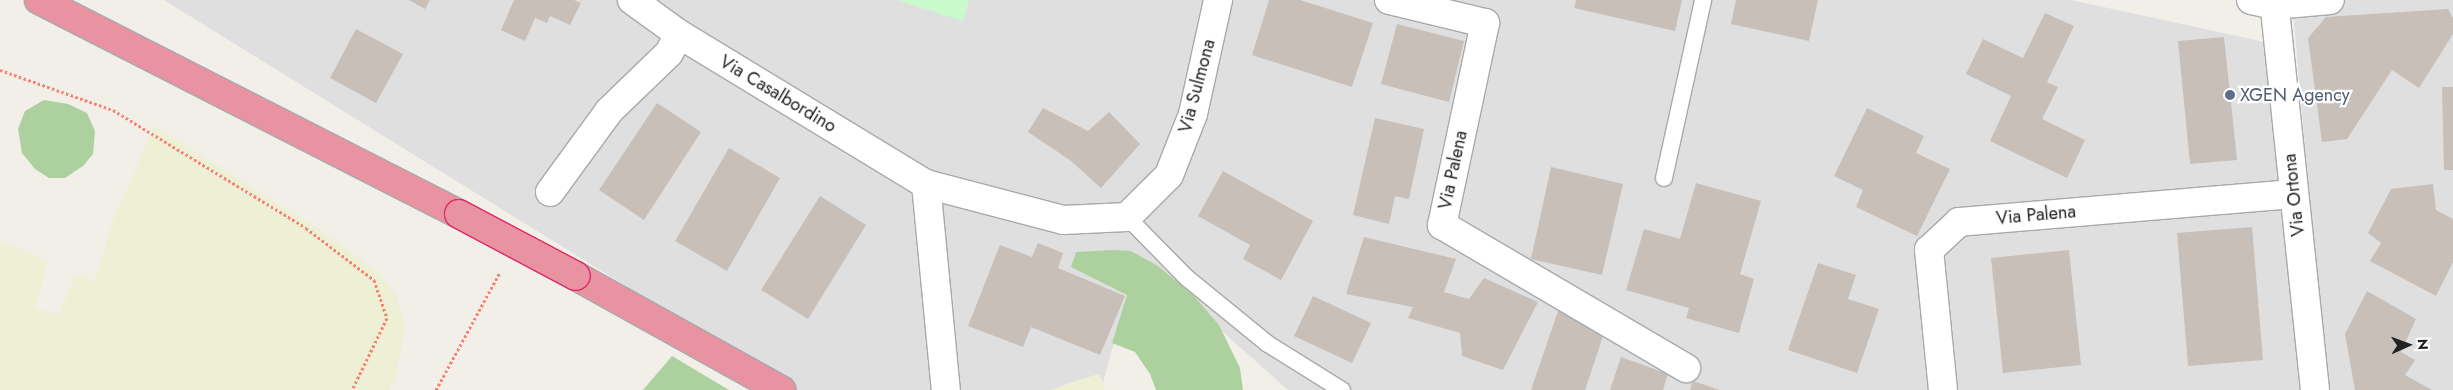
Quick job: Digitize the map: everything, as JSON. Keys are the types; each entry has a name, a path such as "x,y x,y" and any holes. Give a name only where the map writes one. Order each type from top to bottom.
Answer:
{"highway":[{"path":"39,0 459,214 576,276 781,390"}],"street":[{"name":"Via Casalbordino","path":"632,0 679,34 926,184"},
{"name":"Via Sulmona","path":"1128,217 1169,175 1193,114 1218,0"},
{"name":"Via Palena","path":"1389,0 1485,23 1442,225 1686,368"},
{"path":"2266,2 2330,0"},
{"name":"Via Ortona","path":"2266,2 2294,194 2315,390"},
{"path":"550,192 609,111 669,53 679,34"},
{"path":"946,390 926,184 1063,220 1128,217"},
{"name":"Via Palena","path":"1944,390 1929,250 1959,222 2294,194"}],"lane":[{"path":"1664,178 1703,0"},
{"path":"1128,217 1186,278 1268,344 1342,390"}],"path":[{"path":"0,70 121,115 306,228 374,280 387,318 352,390"},
{"path":"436,390 503,265"}],"shaded area":[{"path":"164,0 2071,0 2265,42 2303,390 1288,390 1132,251 1127,295 1101,390 794,390"},
{"path":"2292,0 2453,0 2453,390 2327,390"}],"green space":[{"path":"897,0 969,0 963,21"},
{"path":"44,100 68,104 87,113 95,131 93,154 83,166 65,178 49,178 35,169 22,153 18,129 25,111"},
{"path":"155,126 336,240 380,274 397,296 405,329 396,376 389,390 0,390 0,241 48,260 36,308 59,315 75,275 95,280 114,217"},
{"path":"1131,251 1158,266 1194,296 1219,325 1240,368 1243,390 1156,390 1150,374 1135,352 1112,343 1127,295 1071,267 1076,252"},
{"path":"672,356 729,390 643,390"},
{"path":"1099,374 1106,390 1051,390 1078,380"}],"building":[{"path":"409,0 430,0 425,9"},
{"path":"514,0 574,0 581,3 570,25 550,16 547,23 535,18 525,41 501,30"},
{"path":"1269,0 1300,0 1373,23 1352,87 1252,55"},
{"path":"1576,0 1682,0 1675,31 1574,8"},
{"path":"1736,0 1818,0 1809,41 1731,24"},
{"path":"2448,9 2453,18 2453,34 2419,88 2392,70 2347,139 2322,142 2308,38 2326,17"},
{"path":"2045,13 2074,26 2047,82 2058,87 2042,119 2085,140 2067,178 1990,141 2011,96 1966,74 1983,39 2023,58"},
{"path":"1397,24 1464,41 1449,102 1381,84"},
{"path":"356,29 403,54 376,103 330,78"},
{"path":"2224,37 2237,160 2190,164 2178,41"},
{"path":"2442,87 2453,87 2453,170 2444,170"},
{"path":"657,103 701,132 644,220 599,190"},
{"path":"1043,108 1088,131 1109,112 1140,144 1101,188 1071,161 1028,132"},
{"path":"1867,108 1924,136 1916,153 1950,169 1917,236 1856,207 1863,190 1834,176"},
{"path":"1375,118 1424,129 1409,199 1395,196 1389,224 1353,215"},
{"path":"729,148 780,178 727,271 675,241"},
{"path":"1551,167 1623,184 1602,275 1531,259"},
{"path":"1223,171 1313,221 1281,280 1243,259 1250,245 1198,216"},
{"path":"1696,183 1761,201 1740,274 1754,279 1739,333 1686,318 1689,308 1626,290 1644,229 1680,239"},
{"path":"2433,184 2436,210 2453,219 2453,262 2436,296 2370,261 2381,243 2368,233 2391,189"},
{"path":"820,196 866,225 808,319 761,290"},
{"path":"2252,227 2263,360 2188,366 2177,233"},
{"path":"1364,237 1456,259 1444,292 1469,299 1484,278 1538,302 1503,370 1462,356 1460,333 1408,318 1413,307 1346,294"},
{"path":"1038,243 1063,253 1058,268 1125,296 1100,355 1031,327 1023,347 968,326 1000,245 1032,257"},
{"path":"2069,250 2081,365 2003,373 1991,258"},
{"path":"1818,263 1856,275 1848,299 1879,309 1857,373 1788,350"},
{"path":"2367,291 2416,319 2401,352 2415,360 2405,375 2432,390 2355,390 2345,334"},
{"path":"1313,296 1371,323 1352,363 1294,336"},
{"path":"1558,311 1606,327 1585,390 1531,390"},
{"path":"1621,357 1668,374 1663,390 1610,390"},
{"path":"1693,381 1720,390 1690,390"}],"place":[{"name":"XGEN Agency","path":"2230,95"}]}
